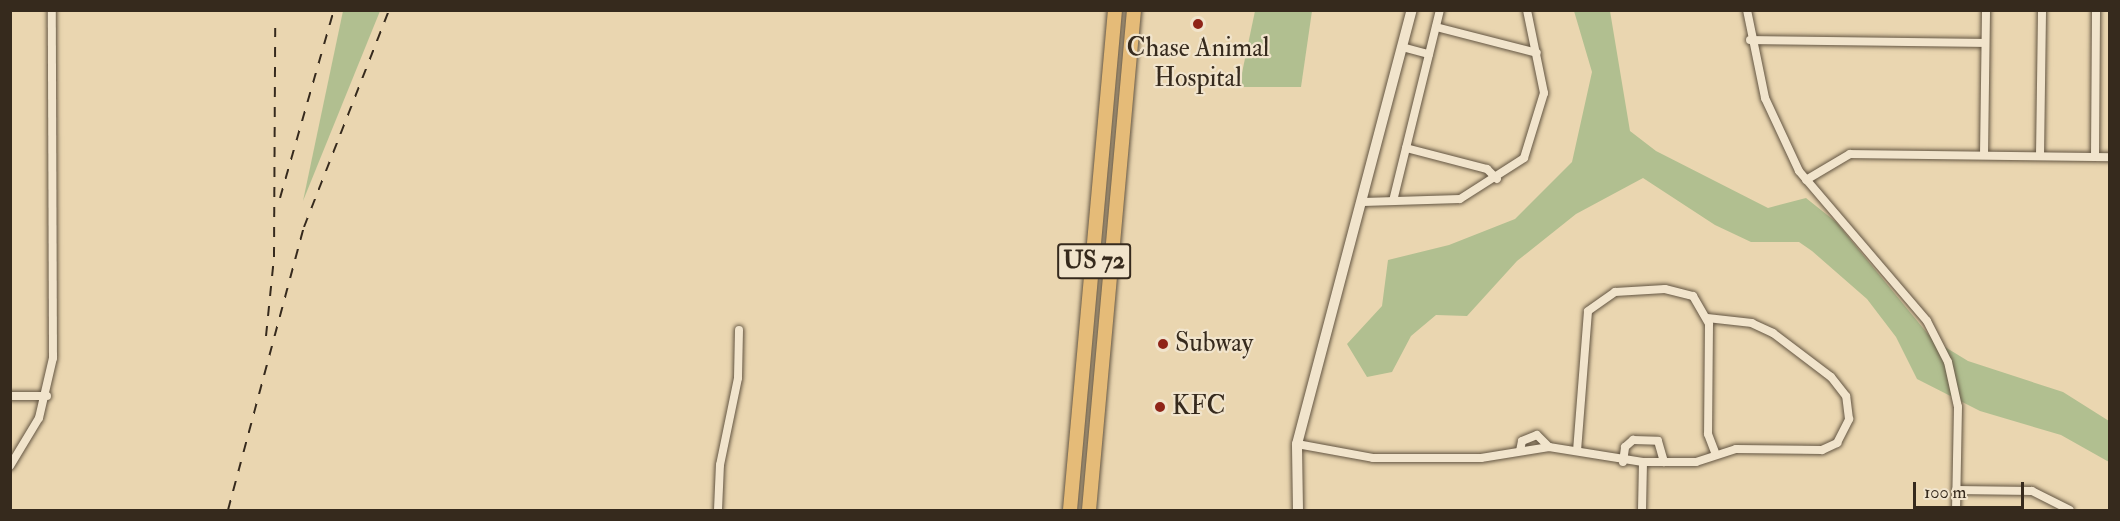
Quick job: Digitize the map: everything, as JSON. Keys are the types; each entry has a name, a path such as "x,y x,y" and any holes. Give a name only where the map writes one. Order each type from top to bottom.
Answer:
{"highway":[{"name":"US 72","path":"1070,510 1115,10"},
{"name":"US 72","path":"1089,510 1134,10"}],"street":[{"path":"10,466 47,396 53,358 52,10"},
{"path":"1298,510 1297,444 1363,202 1412,10"},
{"path":"1393,201 1440,10"},
{"path":"1363,202 1460,199 1497,179 1524,158 1533,136 1544,93 1527,10"},
{"path":"1748,10 1750,40 1764,98 1806,180 1938,338 1958,407 1956,510"},
{"path":"1984,155 1986,10"},
{"path":"2040,156 2042,10"},
{"path":"2095,157 2096,10"},
{"path":"1436,27 1537,52"},
{"path":"1750,40 1985,43"},
{"path":"1402,47 1429,54"},
{"path":"1406,148 1487,169 1497,179"},
{"path":"1806,180 1850,154 2109,157"},
{"path":"1577,451 1583,326 1600,297 1629,290 1677,291 1693,296 1707,318 1708,434 1715,452"},
{"path":"1297,444 1372,458 1481,458 1549,447 1623,462 1696,462 1715,452 1822,450 1837,443 1849,419 1846,396 1831,377 1789,344 1752,323 1707,318"},
{"path":"718,510 720,465 738,378 739,330"},
{"path":"10,396 47,396"},
{"path":"1520,451 1522,441 1537,435 1549,447"},
{"path":"1623,462 1625,447 1633,440 1658,441 1664,462"},
{"path":"1642,510 1643,462"},
{"path":"1956,490 2032,491 2070,510"}],"green space":[{"path":"343,11 380,11 303,201"},
{"path":"1255,11 1312,11 1301,87 1239,87"},
{"path":"1574,11 1610,11 1630,131 1656,151 1768,208 1806,198 1836,222 1932,339 1968,361 2063,392 2109,421 2109,462 2061,435 1980,411 1917,379 1896,337 1867,299 1812,251 1799,242 1751,242 1715,225 1643,178 1576,214 1517,261 1467,316 1436,315 1411,336 1392,372 1367,377 1347,344 1382,306 1388,260 1449,245 1515,219 1572,162 1592,72"}],"railway":[{"path":"280,198 334,10"},
{"path":"228,510 304,227 389,10"},
{"path":"266,336 274,257 275,28"}],"place":[{"name":"Chase Animal Hospital","path":"1198,24"},
{"name":"Subway","path":"1163,344"},
{"name":"KFC","path":"1160,407"}]}
